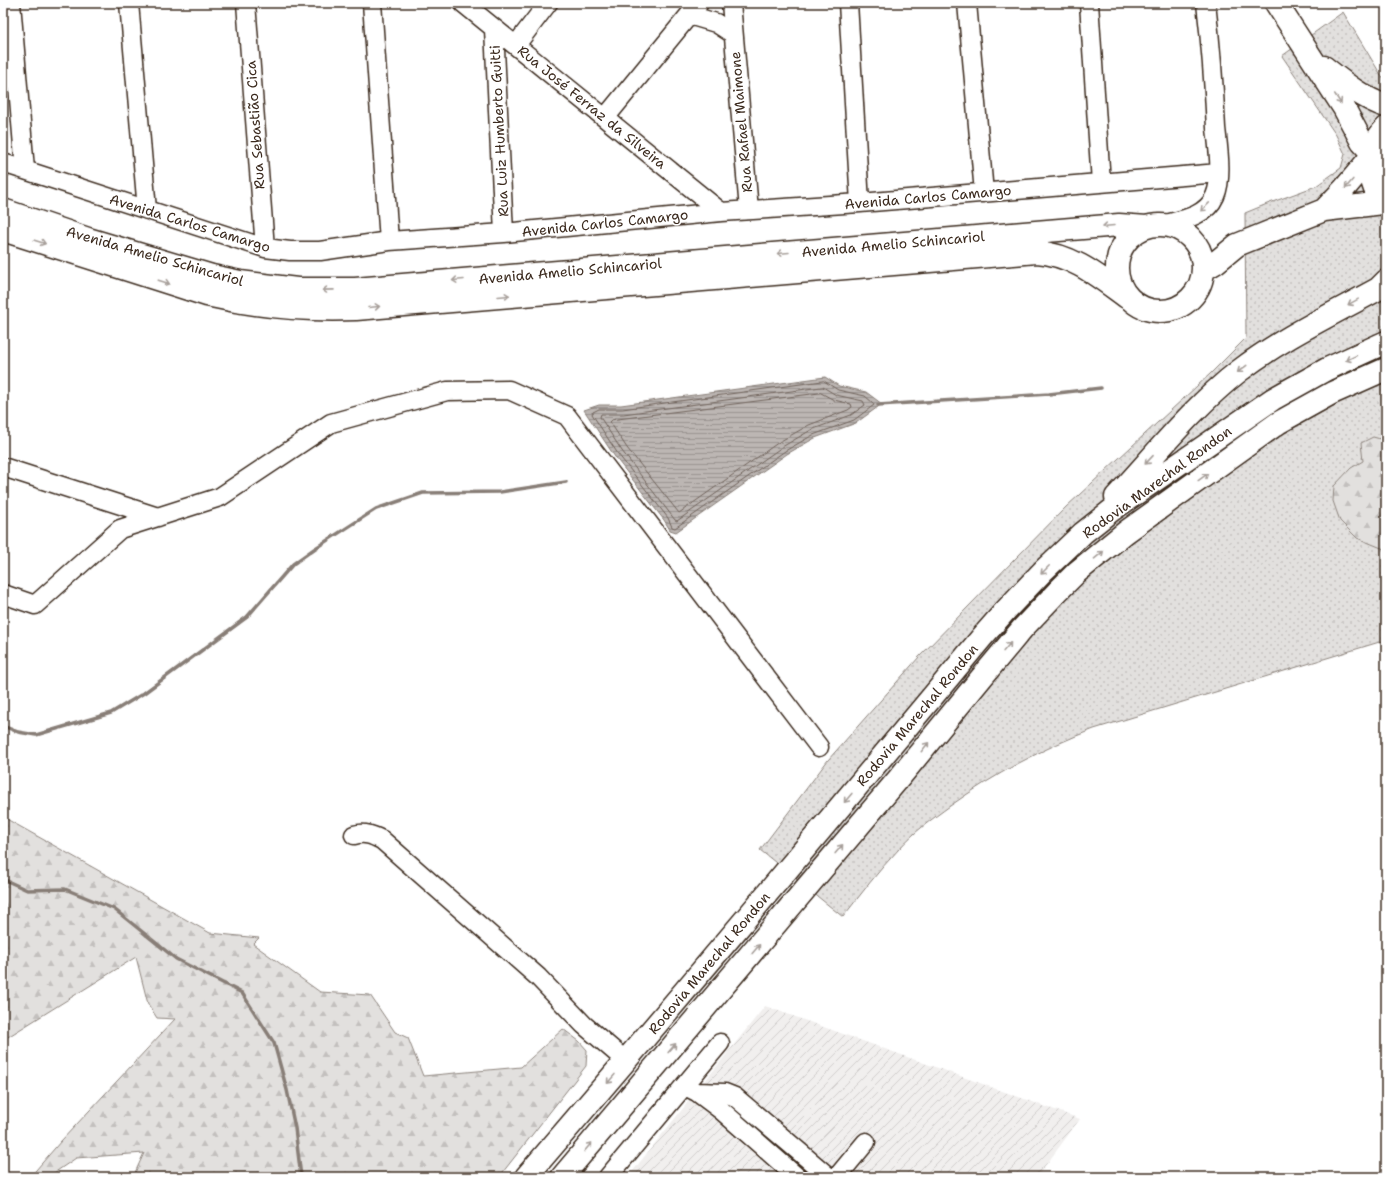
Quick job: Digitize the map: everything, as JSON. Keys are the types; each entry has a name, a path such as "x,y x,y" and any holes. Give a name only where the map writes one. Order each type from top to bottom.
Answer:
{"main road":[{"path":"1276,3 1344,108 1362,142 1372,155"},
{"path":"1309,55 1351,88 1373,102 1386,106"},
{"path":"1203,270 1215,263 1237,245 1324,210 1385,204 1372,181 1370,166 1378,138 1386,128"},
{"path":"1324,210 1344,189 1372,155"},
{"name":"Avenida Amelio Schincariol","path":"3,210 88,239 212,276 268,286 326,290 1119,225 1154,226"},
{"path":"1154,226 1173,227 1185,233 1194,241 1199,250 1203,270 1200,282 1194,293 1185,302 1174,308 1162,311 1149,310 1128,298 1121,287 1117,276 1118,257 1126,240 1136,232 1154,226"},
{"name":"Avenida Amelio Schincariol","path":"3,230 207,295 236,302 296,309 356,309 1038,252 1056,255 1075,262 1128,298"},
{"path":"1194,241 1237,245"},
{"path":"1083,533 1182,425 1238,372 1282,341 1378,288 1386,281"},
{"name":"Rodovia Marechal Rondon","path":"526,1177 626,1061 987,631 1039,575 1083,533 1112,510 1273,399 1327,369 1386,342"},
{"name":"Rodovia Marechal Rondon","path":"562,1177 900,777 1022,629 1077,572 1126,532 1278,422 1332,393 1386,369"}],"street":[{"path":"11,3 25,170"},
{"path":"129,3 147,210"},
{"name":"Rua Sebastião Cica","path":"246,3 265,248"},
{"path":"372,3 389,241"},
{"name":"Rua José Ferraz da Silveira","path":"463,3 722,212"},
{"path":"516,45 548,3"},
{"name":"Rua Rafael Maimone","path":"731,3 749,210"},
{"path":"848,3 860,203"},
{"path":"967,3 984,193"},
{"path":"1089,3 1101,183"},
{"path":"1154,226 1183,220 1196,215 1208,206 1215,196 1219,173 1212,62 1206,3"},
{"path":"605,118 694,9"},
{"name":"Rua Rafael Maimone","path":"694,9 733,34"},
{"name":"Rua Luiz Humberto Guitti","path":"494,29 504,233"},
{"name":"Avenida Carlos Camargo","path":"3,163 265,248 290,251 320,251 389,241 504,233 722,212 860,203 1219,173"},
{"path":"3,594 35,605 120,529 220,497 330,423 447,391 509,390 567,416 819,746"},
{"path":"3,467 158,516"},
{"path":"354,835 362,833 372,835 382,840 538,977 584,1024 626,1061"},
{"path":"608,1177 691,1089 720,1043"},
{"path":"691,1089 721,1110 797,1177"},
{"path":"691,1089 725,1093 735,1097 829,1177"},
{"path":"837,1177 866,1142"}],"shaded area":[{"path":"765,1006 1080,1119 1037,1177 628,1177"}],"green space":[{"path":"1343,12 1386,81 1386,640 1094,729 1038,753 984,783 917,831 884,865 843,917 760,850 828,760 919,657 1066,507 1210,374 1246,338 1245,213 1316,186 1341,168 1345,154 1336,135 1282,56"},
{"path":"1373,437 1384,440 1386,452 1386,549 1357,538 1340,521 1333,501 1334,486 1351,468 1363,461 1361,443"},
{"path":"3,817 210,933 259,938 253,944 320,992 370,995 395,1032 408,1038 423,1076 521,1067 563,1029 579,1041 587,1050 586,1066 499,1177 133,1177 144,1153 76,1158 54,1173 52,1177 30,1177 61,1141 175,1019 157,1018 148,1004 136,957 3,1040"}],"water":[{"path":"825,377 839,386 866,392 882,404 856,423 815,438 787,454 676,532 670,530 664,520 615,457 584,410 599,405 621,405"}],"waterway":[{"path":"878,405 1049,394 1101,388"},
{"path":"3,726 18,732 36,735 111,713 144,693 247,617 293,564 376,509 423,493 500,492 566,482"},
{"path":"3,879 27,890 65,889 114,909 176,959 242,993 274,1043 287,1090 295,1128 301,1177"}]}
